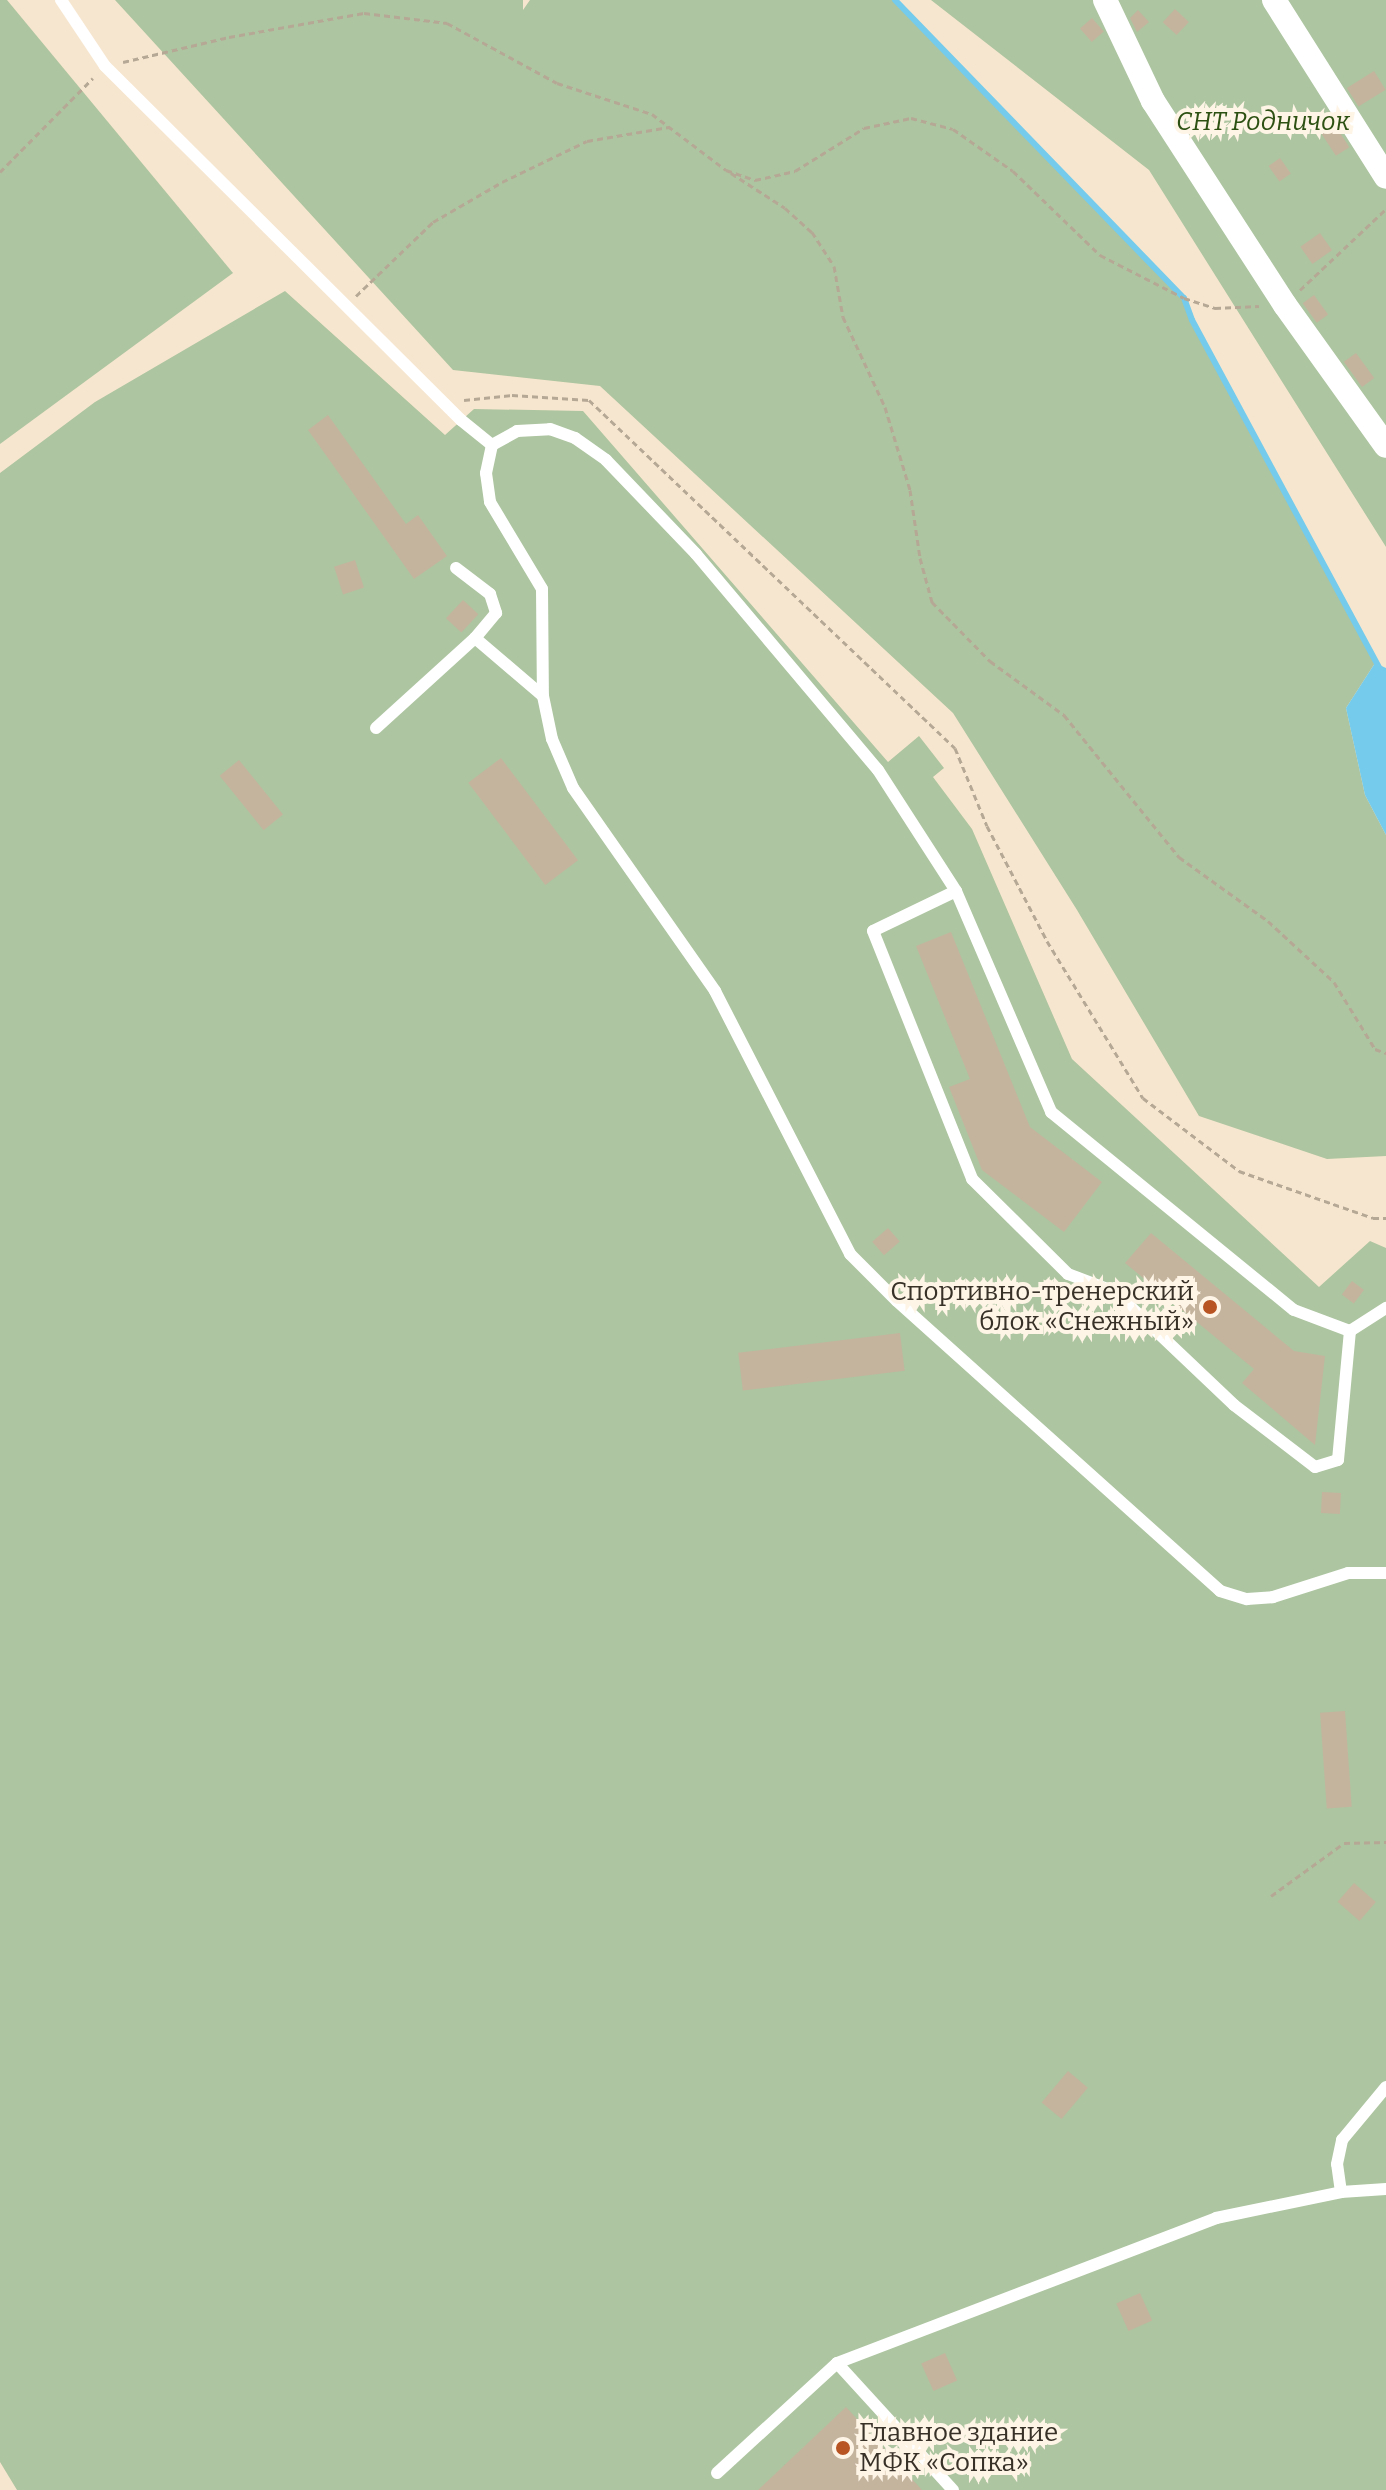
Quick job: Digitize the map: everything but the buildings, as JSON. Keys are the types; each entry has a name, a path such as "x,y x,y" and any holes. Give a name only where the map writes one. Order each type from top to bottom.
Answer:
{"street":[{"path":"1105,0 1153,101 1285,305 1386,446"},
{"path":"1274,0 1386,177"}],"lane":[{"path":"61,0 105,66 444,402 492,445"},
{"path":"1350,1331 1294,1310 1051,1112 956,891 878,770 696,554 606,460 575,438 550,429 517,431 492,445 486,473 490,502 542,589 543,696 552,739 573,788 715,991 850,1254 897,1301 1220,1591 1247,1599 1273,1597 1348,1573 1386,1573"},
{"path":"376,728 475,638 496,613 490,594 456,568"},
{"path":"475,638 543,696"},
{"path":"956,891 873,931 972,1179 1068,1274 1115,1292 1234,1405 1315,1467 1338,1460 1350,1331"},
{"path":"1350,1331 1386,1308"},
{"path":"1341,2192 1337,2164 1342,2140 1386,2087"},
{"path":"717,2473 837,2363 1216,2218 1341,2192 1386,2189"},
{"path":"837,2363 953,2490"}],"path":[{"path":"0,172 105,66 229,37 364,13 447,23 557,83 652,114 726,170 785,208 812,232 834,266 843,317 885,407 910,490 920,558 932,602 990,661 1064,715 1179,857 1268,921 1334,982 1375,1049 1386,1053"},
{"path":"726,170 755,180 795,171 864,128 911,118 953,129 1013,171 1100,255 1184,298 1215,308 1285,305 1386,209"},
{"path":"346,305 433,222 502,182 587,141 669,127"},
{"path":"444,402 512,395 589,400 955,748 987,826 1047,941 1143,1098 1239,1171 1373,1218 1386,1218"},
{"path":"1271,1896 1344,1843 1386,1842"}],"green space":[{"path":"0,0 7,0 233,273 0,444"},
{"path":"115,0 523,0 523,10 530,0 895,0 1184,298 1192,320 1375,663 1346,708 1365,795 1386,835 1386,1156 1327,1159 1199,1116 1077,910 953,713 600,386 453,370"},
{"name":"СНТ Родничок","path":"931,0 1386,0 1386,547 1149,170"},
{"path":"285,291 445,435 474,409 583,411 888,762 919,736 944,768 933,777 972,829 1072,1059 1319,1287 1370,1241 1386,1248 1386,2490 17,2490 0,2462 0,473 95,402"}],"water":[{"path":"1375,663 1386,668 1386,835 1365,795 1346,708"}],"waterway":[{"path":"895,0 1184,298 1192,320 1386,680"}],"place":[{"name":"Спортивно-тренерский блок «Снежный»","path":"1210,1307"},
{"name":"Главное здание МФК «Сопка»","path":"843,2448"}]}
